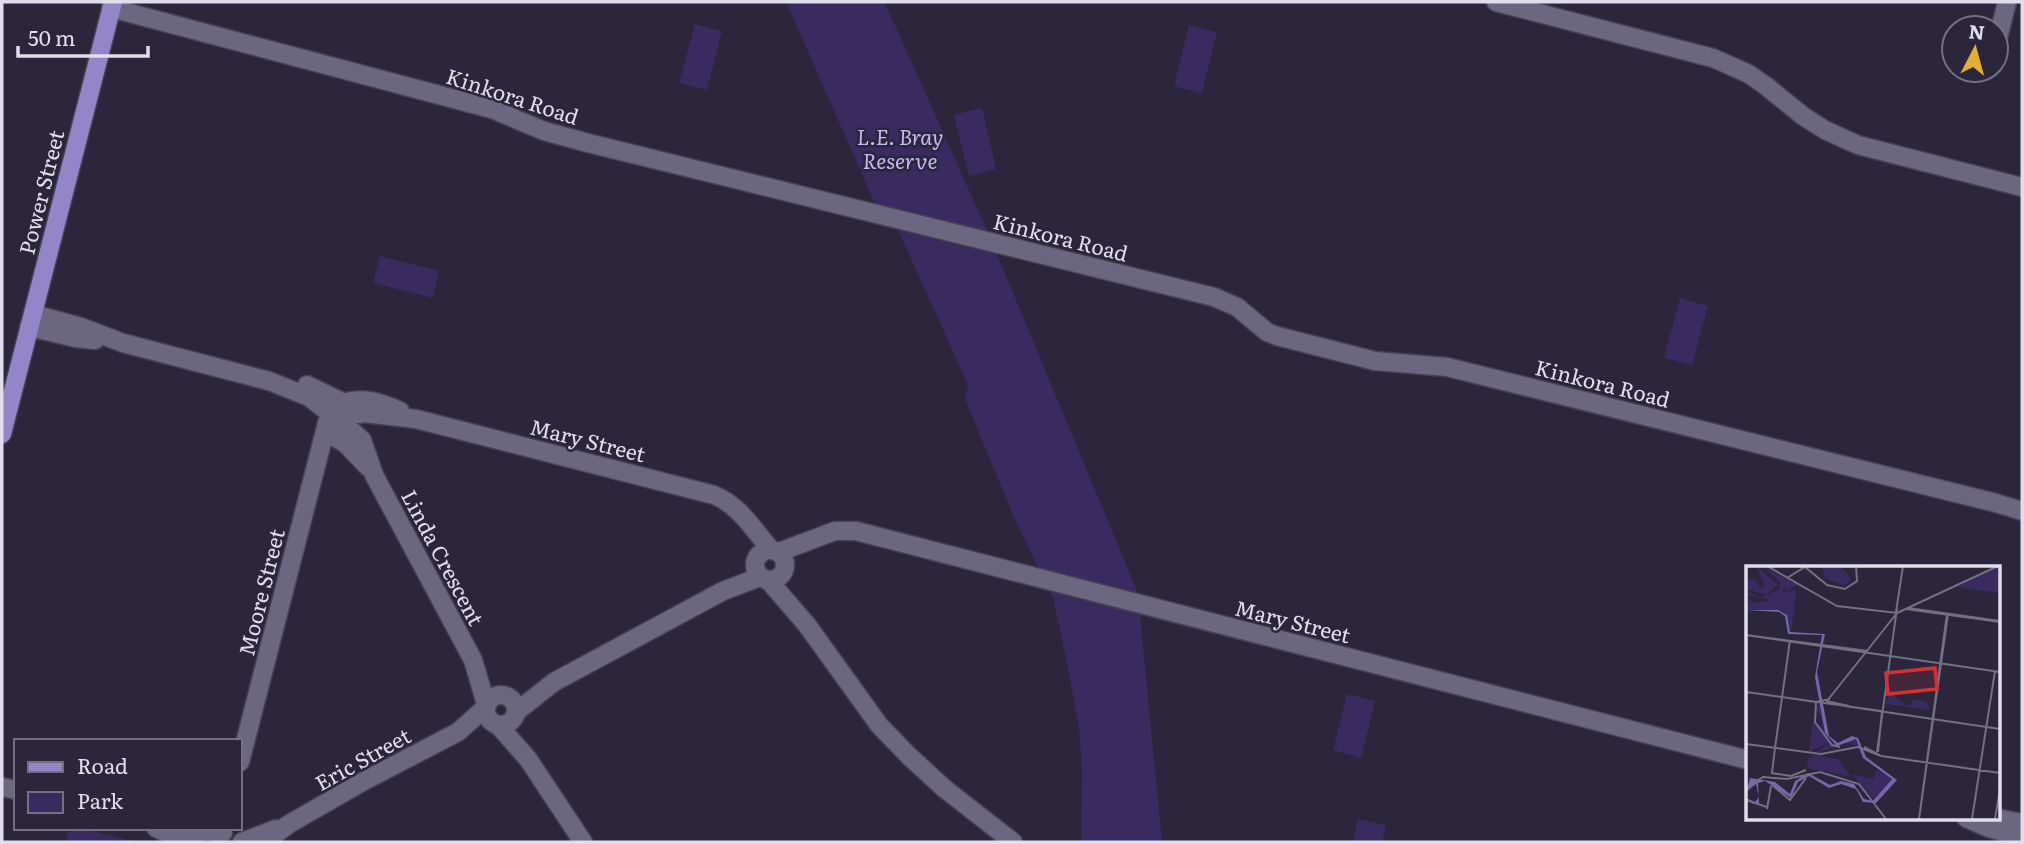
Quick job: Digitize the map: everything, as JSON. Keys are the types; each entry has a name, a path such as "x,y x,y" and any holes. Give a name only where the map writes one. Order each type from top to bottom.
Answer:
{"main road":[{"name":"Power Street","path":"2,434 112,5"}],"street":[{"path":"1496,2 1713,58 1749,74 1803,116 1825,130 1858,145 2022,187"},
{"name":"Kinkora Road","path":"112,5 492,109 544,131 588,143 1214,297 1237,307 1277,336 1375,361 1447,367 2022,509"},
{"name":"Mary Street","path":"31,320 76,338 123,343 269,381 337,412 353,407 359,414 416,419"},
{"name":"Mary Street","path":"337,412 359,399 372,400 416,419 715,495 731,503 742,515 770,565 835,531 856,531 1746,759"},
{"name":"Moore Street","path":"242,754 325,432 337,412"},
{"name":"Linda Crescent","path":"337,412 362,440 374,475 500,710 583,842"},
{"name":"Linda Crescent","path":"325,432 351,447 374,475"},
{"path":"770,565 807,625 879,724 945,789 1013,842"},
{"name":"Eric Street","path":"265,842 289,824 364,781 770,565"},
{"path":"2000,819 2022,823"},
{"path":"1971,820 2022,838"},
{"name":"Eric Street","path":"242,842 289,824"},
{"path":"160,830 195,842"},
{"path":"197,830 224,834"}],"green space":[{"name":"L.E. Bray Reserve","path":"786,2 884,2 986,228 1138,593 1162,842 1081,842 1082,772 1079,728 1053,598 1015,520 965,399 968,385 899,232 873,199"},
{"path":"695,24 722,31 707,90 679,83"},
{"path":"1189,25 1217,32 1202,93 1174,86"},
{"path":"982,108 996,169 969,176 954,115"},
{"path":"380,256 439,271 433,298 373,283"},
{"path":"1680,298 1708,306 1692,365 1664,358"},
{"path":"1347,694 1375,701 1361,758 1333,750"},
{"path":"1358,819 1386,825 1382,842 1353,842"},
{"path":"69,830 88,830 137,842 66,842"}]}
